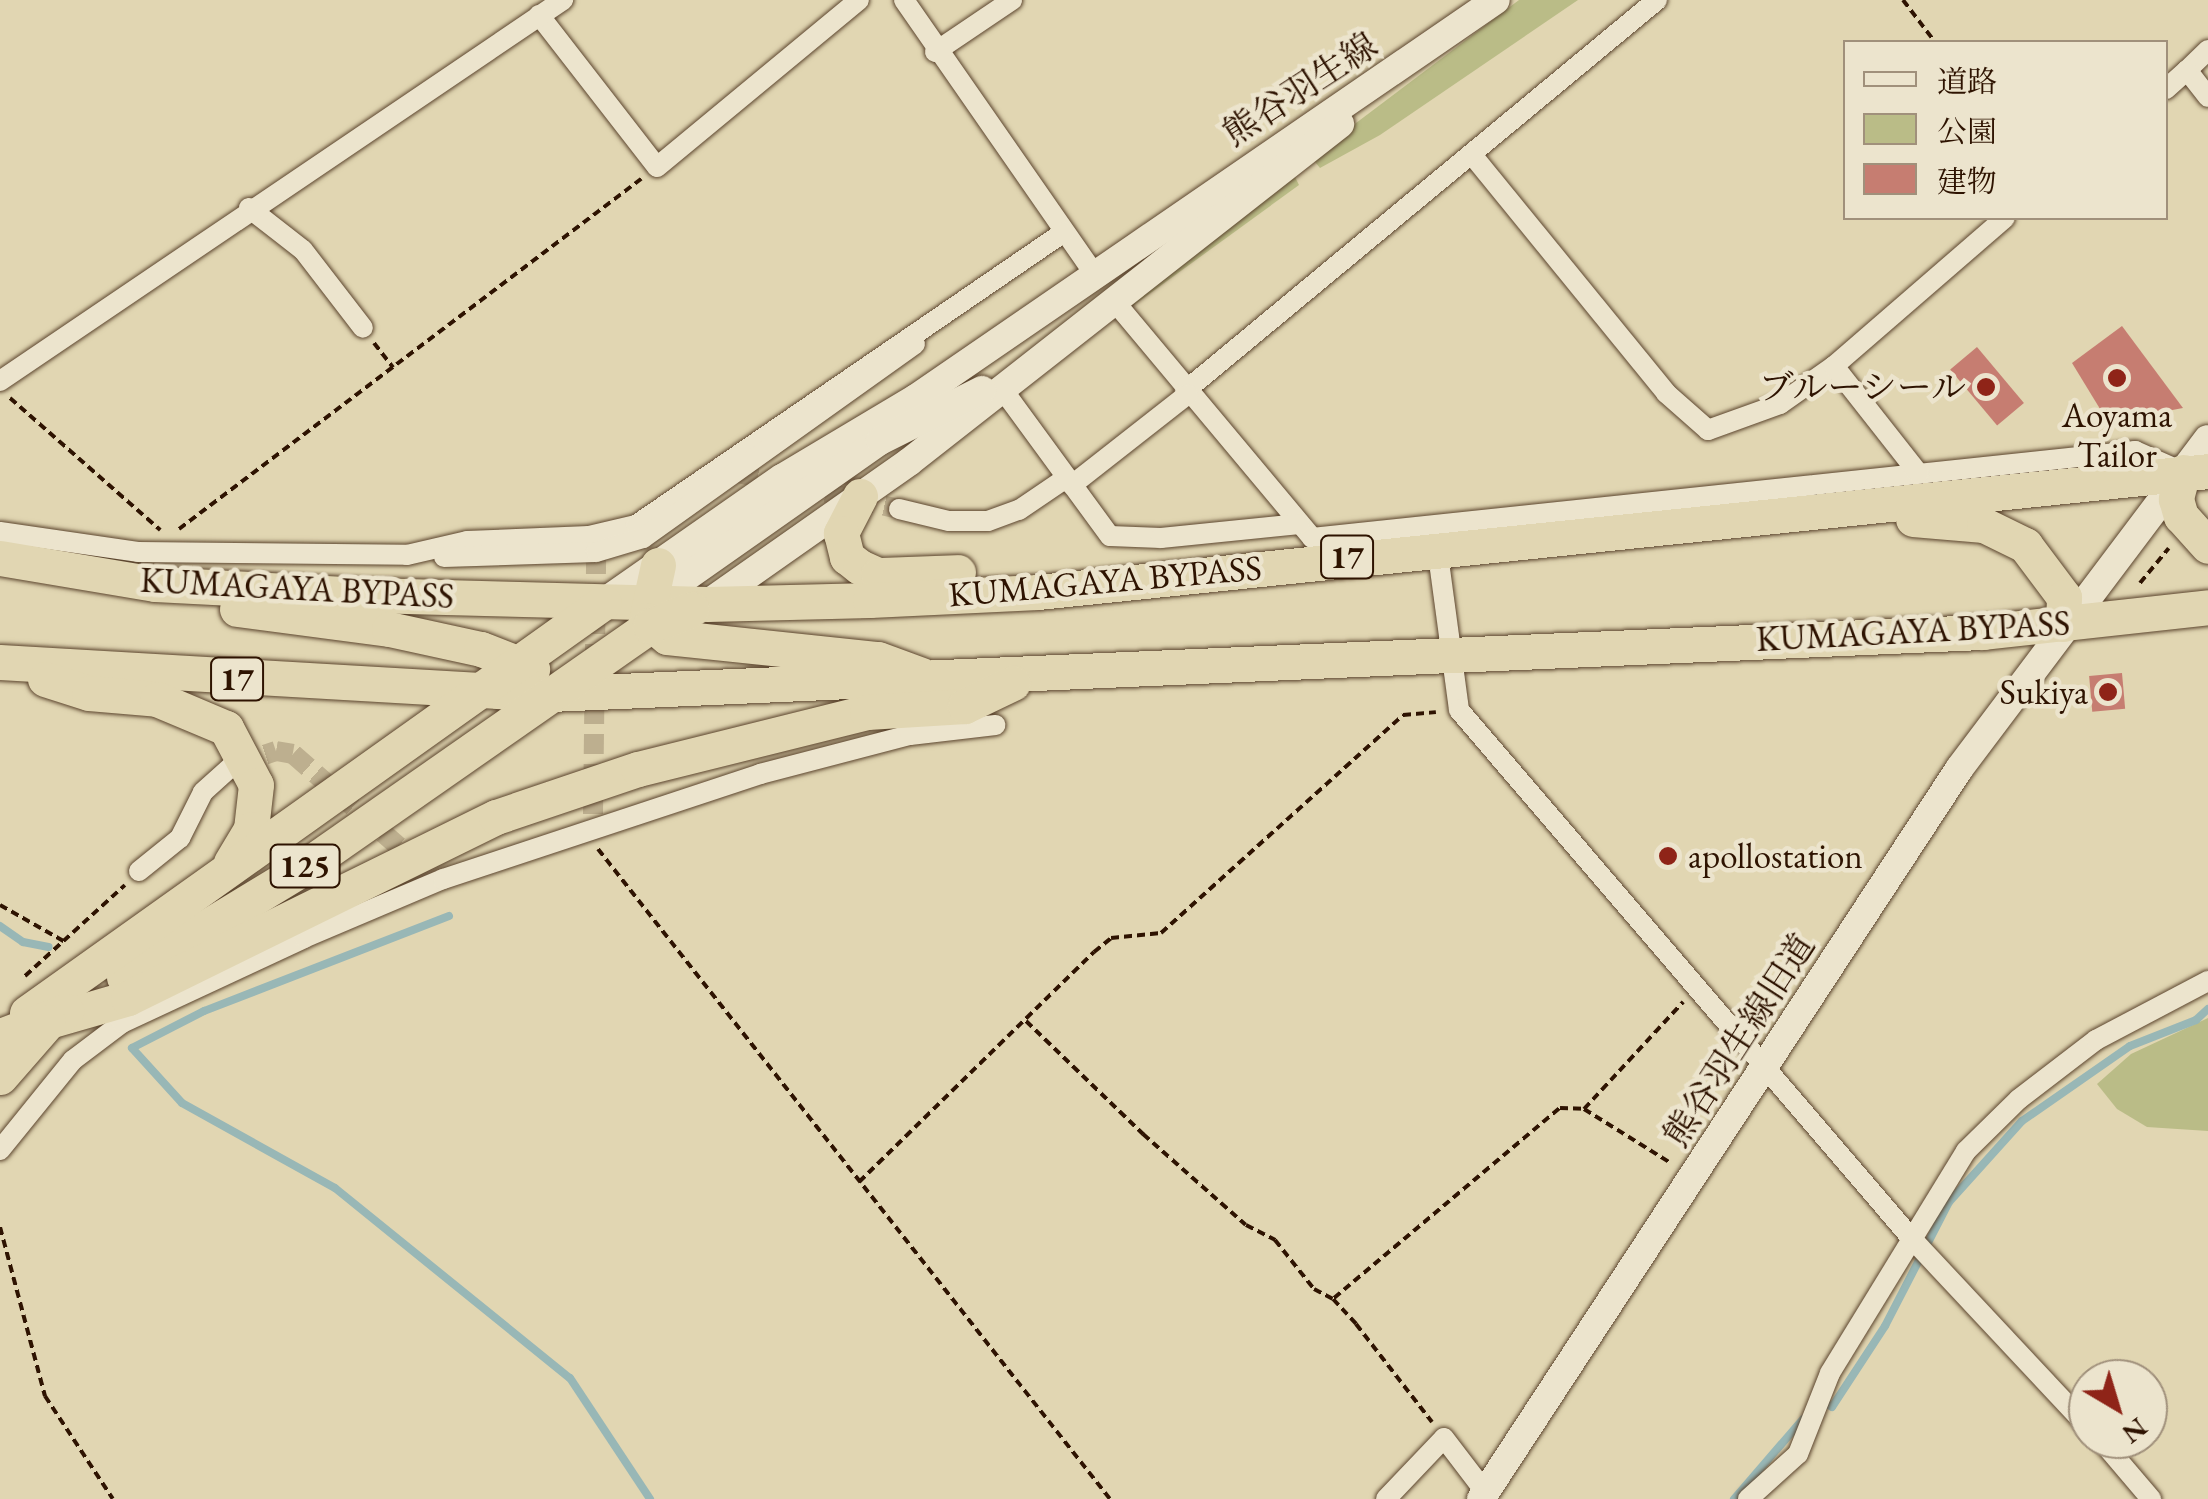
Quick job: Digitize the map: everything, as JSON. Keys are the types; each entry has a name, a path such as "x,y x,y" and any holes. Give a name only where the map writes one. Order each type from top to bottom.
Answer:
{"highway":[{"path":"2193,541 2176,498 2195,471"},
{"name":"KUMAGAYA BYPASS","path":"707,604 1038,592 1437,547 2195,471"},
{"path":"860,496 841,532 847,557 860,567 878,574 974,572 1038,592"},
{"path":"1797,513 1960,521 2008,535 2052,574 2064,596 2063,624"},
{"name":"KUMAGAYA BYPASS","path":"0,558 155,584 604,602 649,614"},
{"path":"658,565 649,614 667,637 878,658 937,681"},
{"path":"155,584 234,608 389,629 517,661 550,694"},
{"name":"125","path":"0,1033 475,690 604,602"},
{"name":"125","path":"0,1077 49,1022 286,879 550,694 649,614 707,604"},
{"name":"KUMAGAYA BYPASS","path":"0,663 550,694 937,681 2063,624 2208,607"},
{"path":"0,663 89,693 158,699 226,728 245,757 255,795 240,851 214,882"},
{"path":"49,1022 128,998 496,817 638,769 867,712 966,706 1028,676"},
{"name":"125","path":"0,1033 49,1022"}],"main road":[{"path":"1408,63 1496,0"},
{"name":"熊谷羽生線","path":"604,602 1408,63"},
{"name":"熊谷羽生線","path":"707,604 1042,360 1408,63"},
{"path":"649,614 880,441 1042,360"},
{"name":"熊谷羽生線旧道","path":"1484,1496 1959,769 2063,624 2195,471 2208,439"}],"street":[{"path":"0,385 249,208 563,0"},
{"path":"540,15 656,168 859,0"},
{"path":"904,0 935,52 1094,272"},
{"path":"935,52 1012,0"},
{"path":"899,509 949,521 988,521 1019,510 1069,482 1186,393 1657,0"},
{"path":"2168,88 2208,50"},
{"path":"2187,70 2208,97"},
{"path":"1474,156 1666,393 1708,430 1780,404 1834,366 2004,220"},
{"path":"249,208 303,250 362,328"},
{"path":"0,532 138,552 596,552 643,538 898,362 944,313 1064,232"},
{"path":"1115,302 1186,393 1312,538 2135,452 2195,471"},
{"path":"1834,366 1919,474"},
{"path":"1002,390 1110,536 1160,538 1299,524"},
{"path":"1437,547 1459,710 1912,1239 2068,1406"},
{"path":"0,1150 72,1060 122,1023 304,938 583,830 760,774 910,735 994,725"},
{"path":"139,871 180,838 203,792 232,766"},
{"path":"152,1011 313,921 428,872 741,767 760,774"},
{"path":"1748,1499 1798,1454 1830,1373 1966,1151 2019,1099 2096,1040 2208,981"},
{"path":"1386,1499 1444,1438 1484,1496"},
{"path":"2117,1459 2151,1499"}],"path":[{"path":"1903,0 1933,40"},
{"path":"171,536 656,168"},
{"path":"362,328 393,367"},
{"path":"0,385 147,522 171,536 211,550"},
{"path":"2135,594 2193,541"},
{"path":"859,1182 1112,938 1161,933 1402,715 1459,710"},
{"path":"583,830 1110,1499"},
{"path":"15,984 139,871"},
{"path":"0,904 65,942"},
{"path":"1584,1109 1697,988"},
{"path":"1025,1020 1142,1134 1246,1225 1276,1240 1314,1289 1333,1298 1444,1438"},
{"path":"1333,1298 1560,1108 1584,1109 1632,1142 1696,1174"},
{"path":"0,1226 44,1396 114,1499"}],"green space":[{"path":"1519,0 1578,0 1380,135 1320,168 1311,157"},
{"path":"1292,171 1299,185 1130,308 1132,297"},
{"path":"2208,1018 2208,1131 2147,1127 2117,1109 2097,1084 2131,1054"}],"building":[{"path":"2122,326 2183,408 2108,422 2072,363"},
{"name":"ブルーシール","path":"1977,347 2024,403 1997,425 1950,369"},
{"path":"2122,673 2125,709 2092,712 2089,676"}],"waterway":[{"path":"449,916 204,1011 132,1048 182,1103 335,1188 570,1378 650,1499"},
{"path":"0,926 23,942 49,947"},
{"path":"1823,1402 1832,1407 1885,1326 1949,1202 2022,1121 2130,1046 2196,1020 2208,1009"},
{"path":"1734,1499 1803,1419"}],"tunnel":[{"path":"738,473 899,509"},
{"path":"593,814 596,552"},
{"path":"237,764 276,751 293,754 428,872"}],"place":[{"name":"Aoyama Tailor","path":"2117,378"},
{"name":"ブルーシール","path":"1986,387"},
{"name":"Sukiya","path":"2108,692"},
{"name":"apollostation","path":"1668,856"}]}
